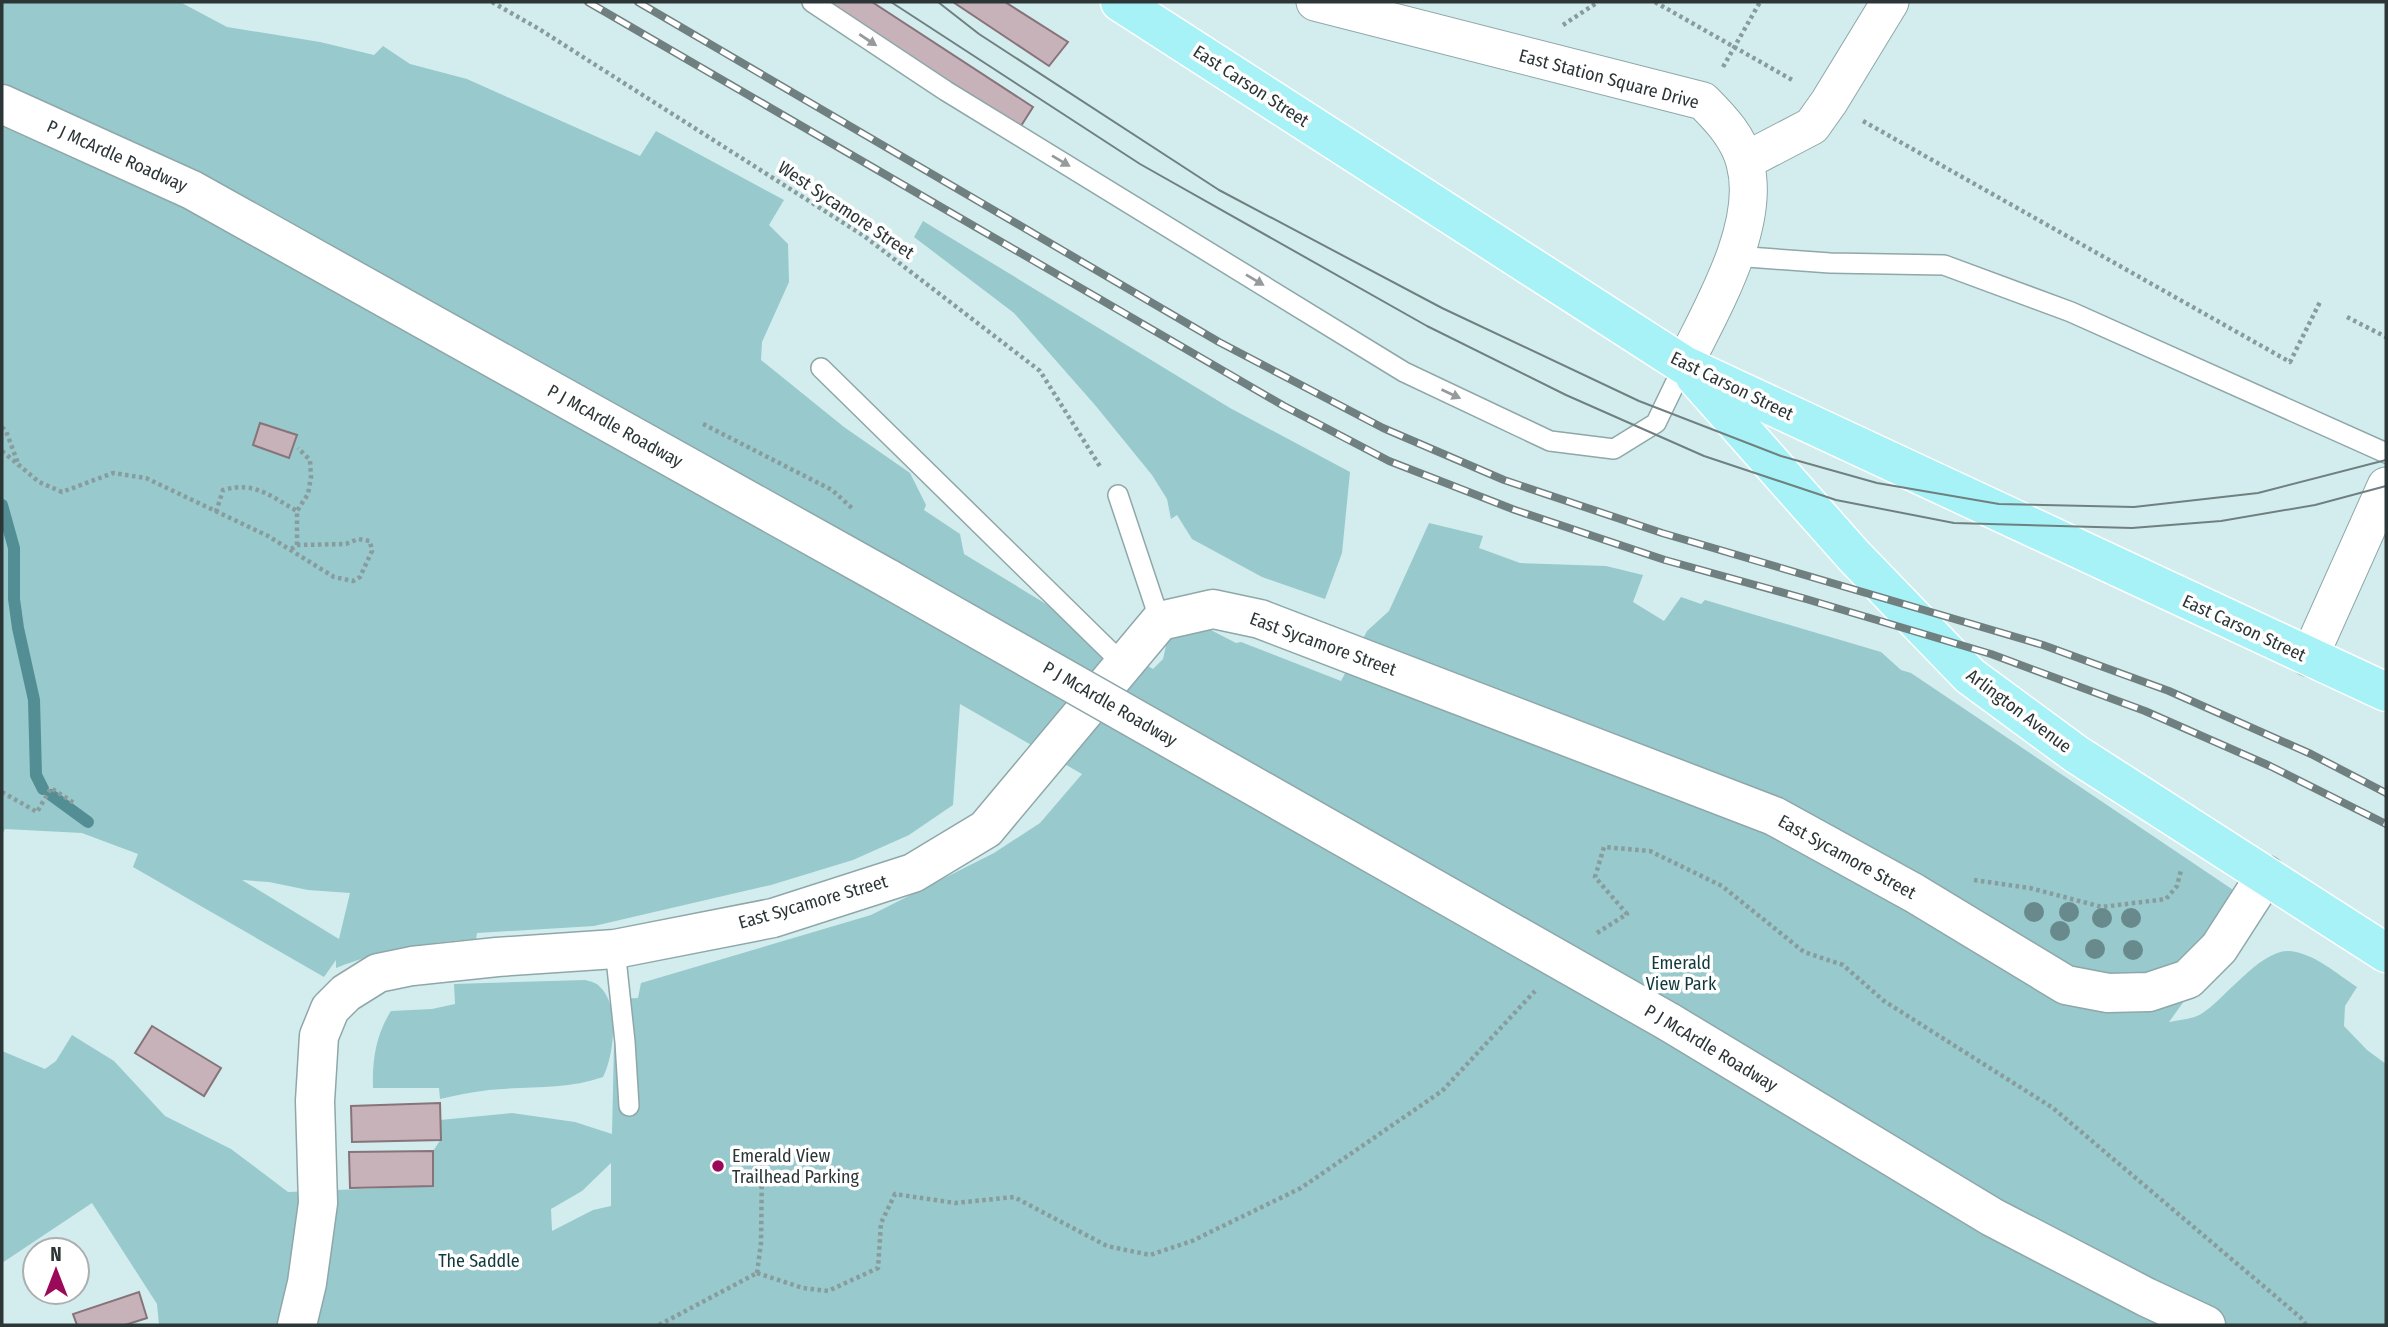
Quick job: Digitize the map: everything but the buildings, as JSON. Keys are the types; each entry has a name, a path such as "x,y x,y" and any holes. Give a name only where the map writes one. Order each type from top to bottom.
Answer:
{"main road":[{"name":"East Carson Street","path":"1120,2 1684,365 2386,692"},
{"name":"Arlington Avenue","path":"1684,365 1854,556 1970,676 2076,754 2386,953"}],"street":[{"name":"East Station Square Drive","path":"1315,2 1703,101 1728,126 1745,161 1749,190 1747,217 1734,256 1684,365"},
{"path":"1745,161 1812,126 1890,2"},
{"name":"P J McArdle Roadway","path":"2,104 192,190 889,579 1669,1022 1992,1217 2206,1325"},
{"path":"2309,658 2386,486"},
{"name":"East Sycamore Street","path":"297,1325 307,1283 318,1203 316,1101 319,1036 330,1009 346,993 378,973 412,966 615,949 773,918 913,873 986,830 1160,621 1213,609 1260,619 1774,816 1914,893 2066,985 2108,993 2149,992 2188,979 2219,948 2266,876"}],"lane":[{"path":"812,2 946,91 1404,372 1550,441 1614,449 1656,423 1684,365"},
{"path":"1734,256 1830,263 1944,265 2071,312 2386,453"},
{"path":"821,368 1124,664"},
{"path":"1118,495 1160,621"},
{"path":"615,949 629,1106"}],"path":[{"name":"West Sycamore Street","path":"492,2 539,29 864,236 1040,371 1118,495"},
{"path":"1568,20 1598,2"},
{"path":"1655,2 1798,83"},
{"path":"1719,74 1759,2"},
{"path":"1859,119 2290,362 2320,302"},
{"path":"2347,317 2386,337"},
{"path":"2,427 20,466"},
{"path":"296,545 297,511 308,494 311,477 310,460 298,448"},
{"path":"2,451 39,482 62,492 113,473 146,478 268,536 290,550 334,577 353,581 360,578 372,551 370,541 358,538 346,544 296,545 290,550"},
{"path":"216,512 223,490 237,486 254,487 297,511"},
{"path":"2,792 37,812 51,788 74,803"},
{"path":"1914,893 1971,879 2030,888 2102,907 2166,899 2177,886 2191,828"},
{"path":"1594,936 1627,914 1595,877 1604,847 1650,851 1722,886 1804,952 1843,965 1884,1002 2053,1108 2306,1325"},
{"path":"659,1325 757,1273 803,1288 828,1291 878,1268 881,1223 895,1194 955,1203 1014,1197 1107,1246 1150,1255 1192,1241 1301,1188 1442,1091 1537,989"},
{"path":"757,1273 761,1243 762,1164"}],"green space":[{"name":"Emerald View Park","path":"2,2 180,2 227,27 320,42 374,55 383,46 410,64 467,79 640,156 656,131 784,200 769,225 788,244 789,282 762,342 761,360 844,427 910,473 926,505 924,510 960,534 964,554 1153,669 1163,659 1174,611 1236,643 1241,642 1341,681 1367,631 1389,611 1429,523 1483,536 1479,548 1520,563 1606,566 1643,575 1633,602 1664,621 1681,597 1701,604 1705,600 1881,652 1901,670 1911,673 2254,904 2169,1022 2201,1014 2255,966 2278,953 2289,951 2307,956 2357,987 2345,1006 2344,1026 2367,1050 2386,1064 2386,1325 159,1325 157,1304 92,1203 42,1236 21,1236 21,1250 2,1263 2,1051 45,1069 56,1061 72,1035 114,1061 165,1116 231,1149 288,1192 433,1186 433,1151 441,1139 440,1120 512,1113 575,1122 612,1134 615,999 638,998 641,983 871,915 994,853 1040,823 1082,774 960,704 953,805 909,835 853,860 771,885 594,926 477,933 476,939 405,948 336,968 336,960 324,977 133,867 138,854 82,833 5,829 2,835","holes":["242,880 308,890 350,893 339,939","611,1163 611,1206 593,1210 552,1231 551,1209 582,1191"]},
{"path":"923,221 1230,408 1350,472 1342,553 1325,599 1262,577 1192,539 1177,515 1171,519 1167,499 1152,475 1014,313 914,237"},
{"path":"585,980 599,986 606,995 613,1018 610,1057 603,1077 575,1084 489,1090 440,1099 439,1088 373,1088 376,1048 391,1011 432,1009 455,1004 454,984"}],"waterway":[{"path":"2,505 14,548 14,599 34,700 36,775 43,789"},
{"path":"51,795 88,822"}],"tram line":[{"path":"891,2 1140,164 1427,326 1566,395 1704,456 1836,500 1954,523 2132,528 2221,521 2315,505 2386,486"},
{"path":"938,2 979,34 1219,190 1442,308 1639,401 1781,456 1877,483 1999,504 2134,507 2258,493 2386,460"}],"railway":[{"path":"588,2 1284,406 1389,461 1515,510 1665,560 1991,654 2145,711 2270,766 2386,824"},
{"path":"638,2 1219,342 1383,428 1504,480 1662,533 2043,645 2169,691 2311,754 2386,793"}],"place":[{"name":"Emerald View Trailhead Parking","path":"718,1166"}],"park label":[{"name":"The Saddle","path":"479,1261"}]}
